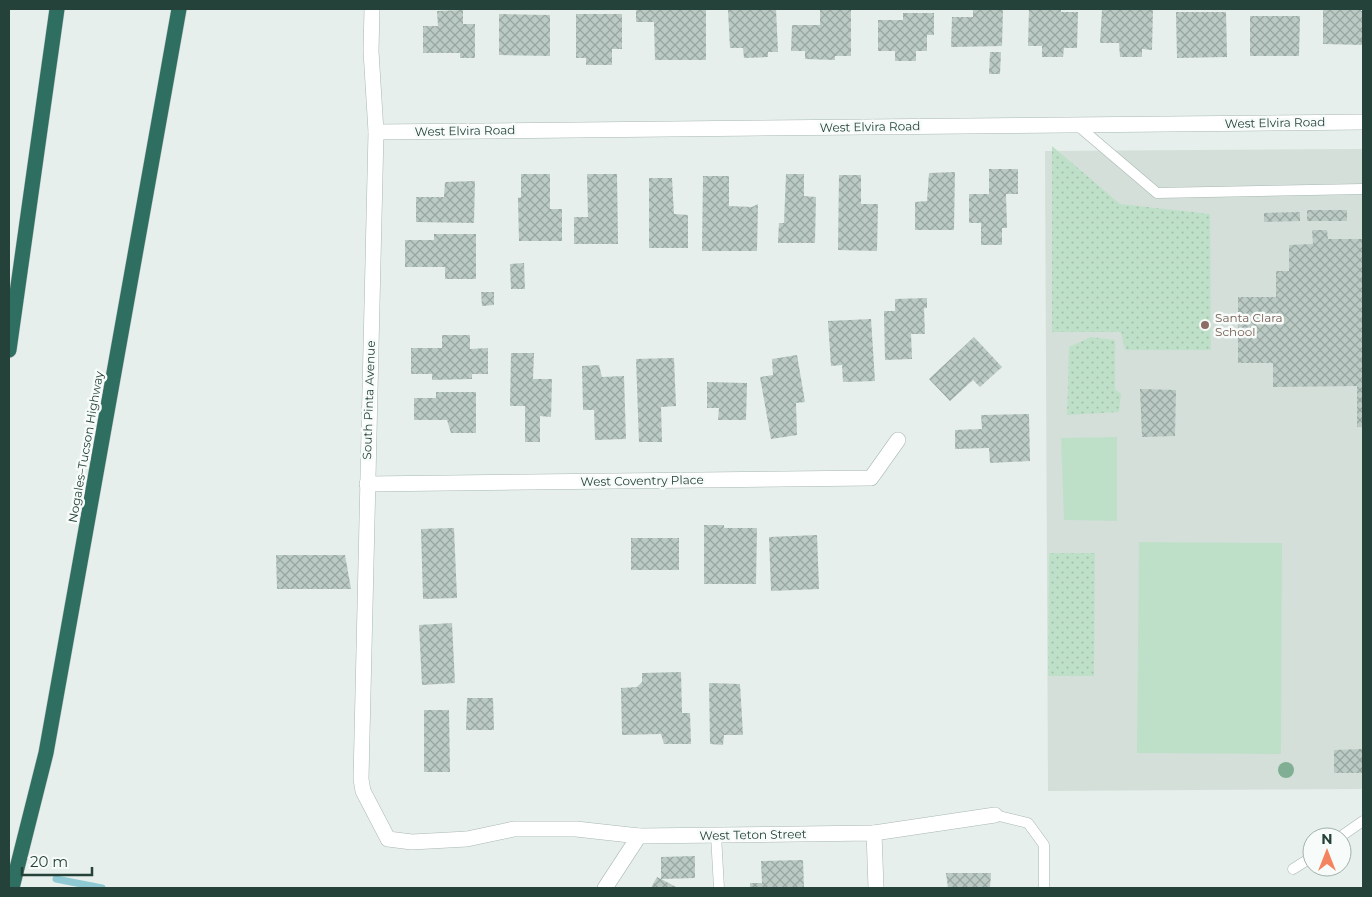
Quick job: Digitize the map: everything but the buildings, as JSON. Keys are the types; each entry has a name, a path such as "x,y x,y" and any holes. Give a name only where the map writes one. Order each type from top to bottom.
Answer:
{"highway":[{"path":"9,350 56,9"},
{"name":"Nogales–Tucson Highway","path":"12,888 46,753 179,9"}],"street":[{"name":"South Pinta Avenue","path":"363,791 361,769 376,132 372,9"},
{"name":"West Elvira Road","path":"376,132 1363,122"},
{"name":"West Coventry Place","path":"367,484 871,478 898,440"},
{"name":"West Teton Street","path":"363,791 388,839 412,842 467,838 514,829 576,829 639,836 874,833 995,815"},
{"path":"874,833 876,888"},
{"path":"605,888 639,836"}],"lane":[{"path":"1077,125 1157,193 1363,189"},
{"path":"995,815 1028,824 1044,845 1044,888"},
{"path":"1352,829 1363,821"},
{"path":"716,835 719,888"},
{"path":"1293,869 1302,863"}],"shaded area":[{"name":"Santa Clara School","path":"1363,149 1363,789 1048,791 1045,151"}],"green space":[{"path":"1052,146 1120,204 1210,214 1211,350 1125,350 1121,332 1052,332"},
{"path":"1091,337 1115,340 1115,389 1121,394 1119,412 1067,415 1069,347"},
{"path":"1117,437 1117,521 1064,520 1061,438"},
{"path":"1139,542 1282,543 1281,754 1137,753"},
{"path":"1049,553 1095,553 1094,676 1048,676"}],"waterway":[{"path":"56,879 102,888"}],"place":[{"name":"Santa Clara School","path":"1205,325"}]}
